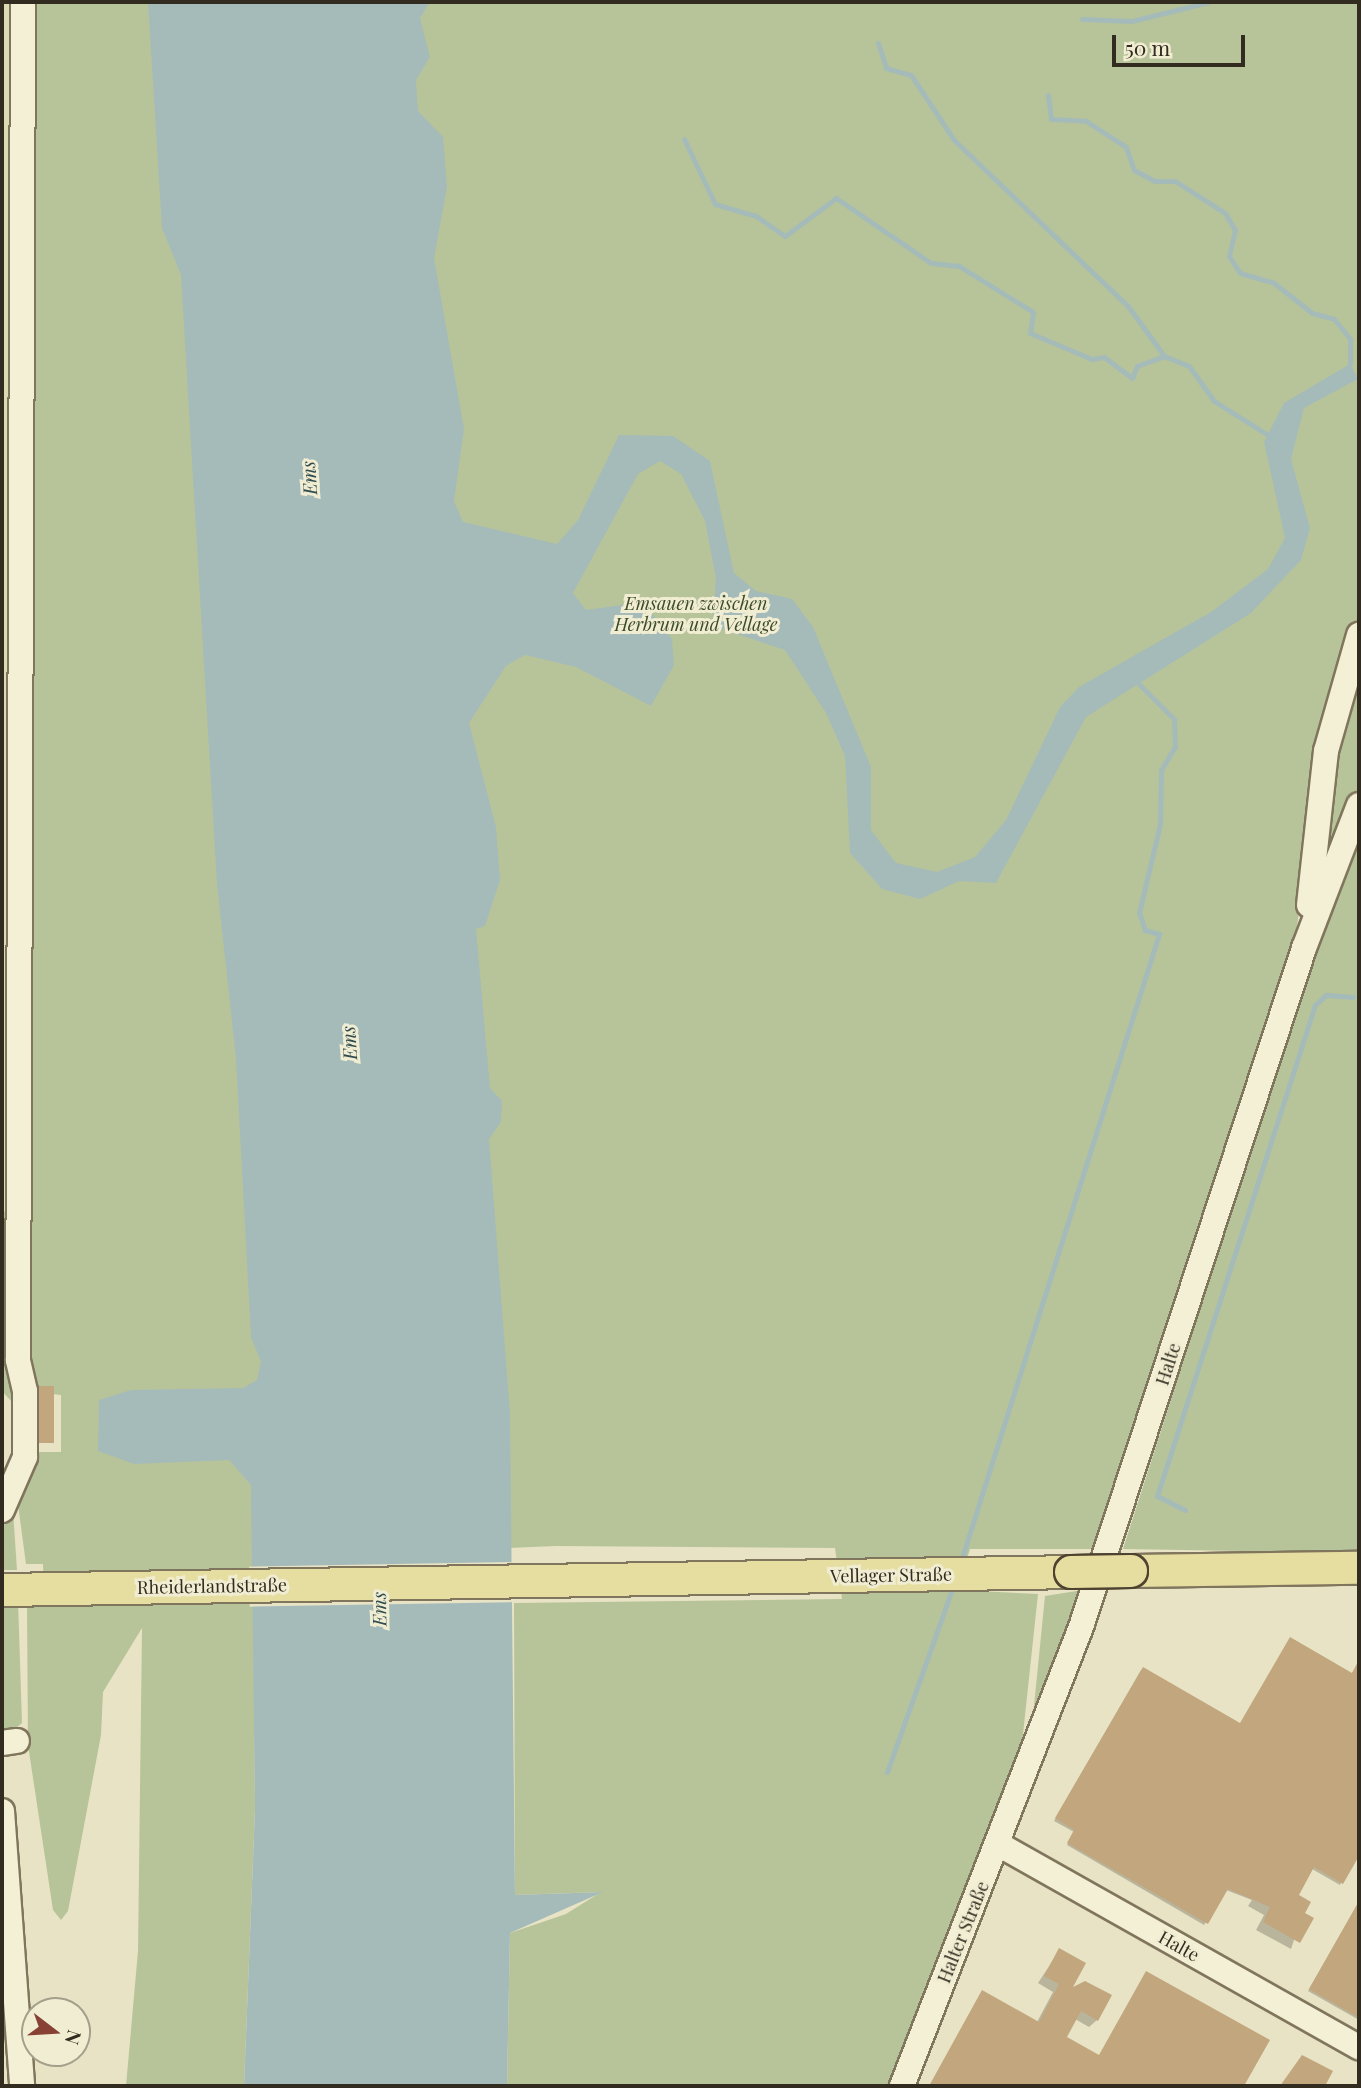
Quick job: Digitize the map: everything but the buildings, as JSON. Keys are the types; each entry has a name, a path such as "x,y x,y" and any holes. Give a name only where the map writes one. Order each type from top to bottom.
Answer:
{"main road":[{"name":"Vellager Straße","path":"422,1582 1359,1568"},
{"name":"Rheiderlandstraße","path":"14,1589 422,1582"}],"street":[{"path":"2,1510 25,1457 25,1391 18,1360 23,2"},
{"path":"1304,948 1326,751 1359,635"},
{"path":"1304,948 1359,805"},
{"name":"Halte","path":"1025,1777 1094,1589 1304,948"},
{"name":"Halter Straße","path":"902,2086 1025,1777"},
{"path":"2,1811 22,2086"},
{"name":"Halte","path":"998,1844 1359,2047"}],"green space":[{"path":"2,2 23,2 18,1213 2,1211"},
{"name":"Emsauen zwischen Herbrum und Vellage","path":"23,2 1359,2 1359,634 1310,808 1292,974 1103,1549 970,1549 957,1590 1038,1594 1020,1762 897,2086 507,2086 510,1933 566,1914 601,1892 515,1895 514,1603 842,1599 835,1548 556,1546 253,1558 255,1809 244,2086 126,2086 138,1951 142,1628 103,1692 101,1735 68,1911 61,1920 53,1910 28,1745 27,1604 44,1603 43,1564 26,1564 17,1497 33,1452 61,1452 61,1395 25,1391 12,1402 2,1391 2,1211 17,1213"},
{"path":"1359,637 1359,796 1308,896"},
{"path":"1359,822 1359,1553 1123,1549 1304,985"},
{"path":"13,1511 17,1570 2,1570 2,1521"},
{"path":"1089,1589 1031,1736 1045,1596"},
{"path":"2,1601 18,1601 22,1723 9,1734 2,1727"}],"water":[{"name":"Ems","path":"148,2 430,2 420,18 430,57 416,80 418,111 443,137 447,187 434,258 464,429 454,501 463,522 557,544 578,520 619,435 673,436 710,461 734,573 756,591 792,599 813,627 871,767 871,830 896,863 937,872 975,857 1006,820 1060,707 1079,687 1211,612 1268,569 1285,538 1264,442 1284,403 1350,364 1358,379 1304,408 1291,459 1310,528 1301,560 1251,613 1086,717 996,883 959,881 920,899 882,889 850,853 845,756 826,713 785,650 712,626 716,579 705,521 681,474 660,461 638,474 573,593 586,610 643,602 672,639 674,665 651,706 576,667 525,655 506,666 469,723 496,827 500,880 485,926 476,929 490,1088 502,1101 501,1122 489,1139 510,1413 515,1895 603,1892 510,1933 507,2086 244,2086 255,1809 251,1485 229,1460 134,1464 98,1451 99,1400 131,1390 243,1388 257,1380 261,1362 251,1337 236,1059 217,884 181,275 162,228"}],"pier":[{"path":"517,1562 518,1602 250,1607 249,1567"}],"waterway":[{"path":"1082,19 1132,21 1209,2"},
{"path":"878,43 886,68 911,75 954,140 1128,306 1164,356 1189,366 1214,401 1268,435"},
{"path":"1048,95 1051,119 1086,121 1126,147 1134,170 1155,181 1175,181 1225,213 1235,230 1229,256 1240,273 1274,283 1312,313 1334,319 1350,339 1350,364"},
{"path":"684,139 715,204 756,216 785,236 836,198 931,263 959,266 1033,312 1030,333 1092,359 1104,357 1132,378 1137,366 1164,356"},
{"path":"960,1564 1159,934 1145,930 1139,913 1160,824 1161,770 1175,747 1174,719 1138,683"},
{"path":"1185,1510 1157,1496 1315,1005 1326,995 1353,997"},
{"path":"887,1772 954,1584"}]}
